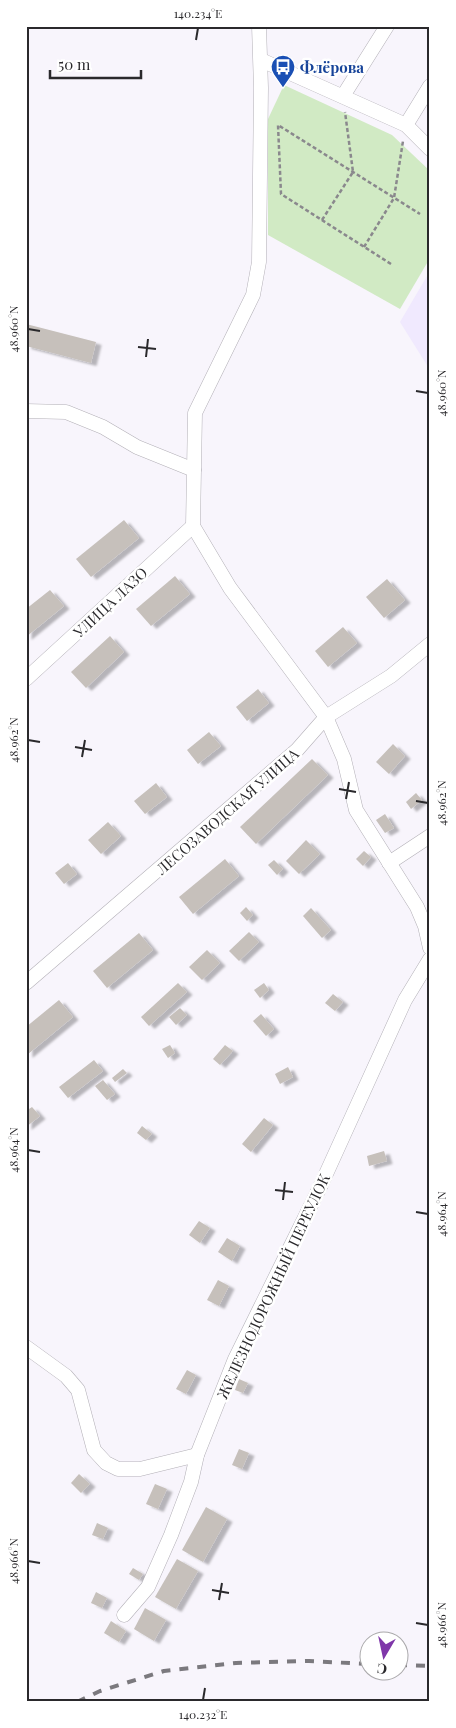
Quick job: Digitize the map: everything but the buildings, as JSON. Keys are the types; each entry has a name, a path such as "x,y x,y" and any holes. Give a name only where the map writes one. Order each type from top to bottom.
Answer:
{"street":[{"path":"259,26 261,60 259,262 253,295 196,413 193,526 230,588 326,717 344,759 356,810 417,907 425,926 430,948"},
{"path":"343,96 387,26"},
{"path":"261,60 406,124 430,149"},
{"path":"406,124 430,86"},
{"path":"26,411 66,412 103,427 137,447 194,470"},
{"name":"УЛИЦА ЛАЗО","path":"26,679 193,526"},
{"name":"ЛЕСОЗАВОДСКАЯ УЛИЦА","path":"26,983 298,750 326,717 390,676 430,644"},
{"path":"389,863 430,836"},
{"name":"ЖЕЛЕЗНОДОРОЖНЫЙ ПЕРЕУЛОК","path":"124,1615 148,1586 171,1535 191,1482 197,1456 235,1359 321,1185 404,1000 430,959"},
{"path":"26,1347 66,1376 78,1390 94,1450 106,1463 118,1469 140,1469 197,1456"}],"path":[{"path":"322,220 352,172 343,96"},
{"path":"364,247 394,198 406,124"},
{"path":"391,264 282,194 278,125 420,214"}],"shaded area":[{"path":"430,271 430,370 400,322"}],"green space":[{"path":"284,85 392,135 430,171 430,258 400,309 268,235 268,119"}],"railway":[{"path":"77,1702 100,1691 164,1671 236,1663 309,1661 358,1663"},
{"path":"408,1665 430,1666"}],"place":[{"name":"Флёрова","path":"283,88"}]}
